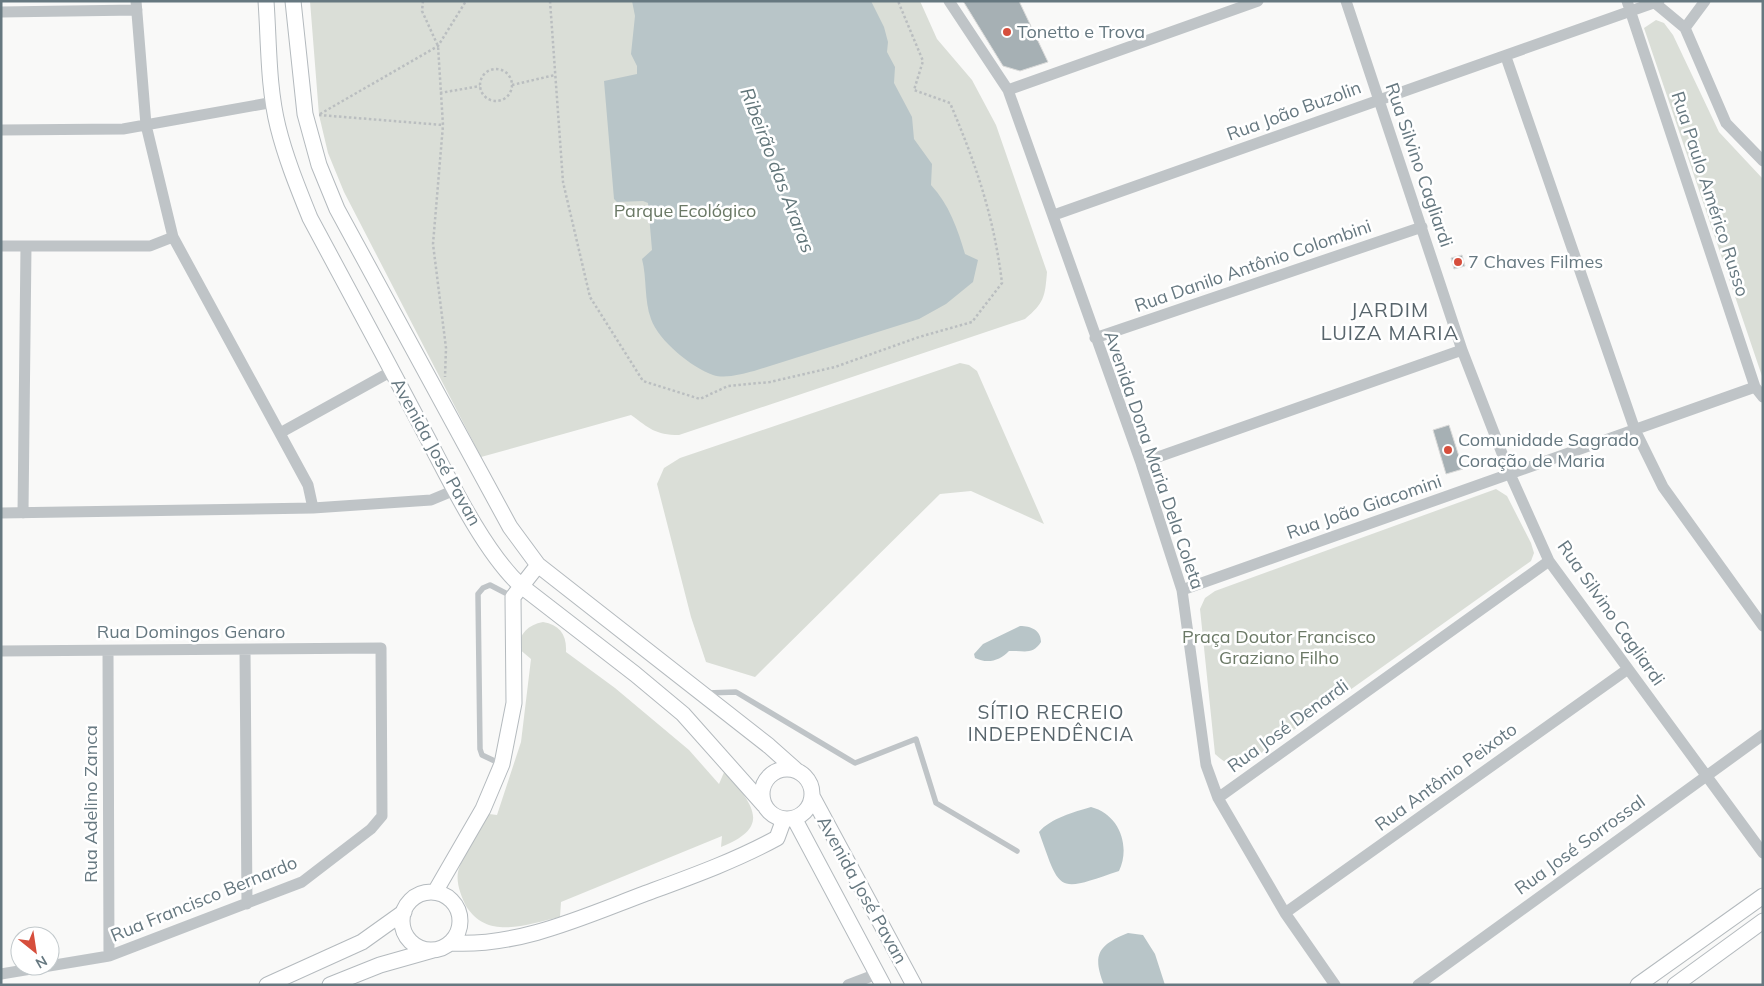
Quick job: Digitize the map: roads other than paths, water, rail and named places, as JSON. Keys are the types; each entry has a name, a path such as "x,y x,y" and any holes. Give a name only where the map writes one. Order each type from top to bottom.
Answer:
{"street":[{"name":"Avenida José Pavan","path":"266,1 274,102 278,127 292,173 310,218 455,490 509,575 516,591 635,674 683,714 764,805"},
{"name":"Avenida José Pavan","path":"293,1 305,114 319,165 338,208 510,527 538,564 769,746 796,770"},
{"name":"Avenida Dona Maria Dela Coleta","path":"949,1 1008,90 1141,463 1182,590 1206,765 1218,798 1285,913 1336,985"},
{"path":"1008,90 1258,1"},
{"name":"Rua Silvino Cagliardi","path":"1346,1 1462,350 1510,474 1549,561 1763,853"},
{"path":"1685,28 1705,1"},
{"path":"1657,2 1685,28 1726,123 1763,161"},
{"name":"Rua João Buzolin","path":"1054,215 1506,57 1629,6 1657,2"},
{"path":"1,12 137,6 146,125 173,237 308,485 313,508"},
{"name":"Rua Paulo Américo Russo","path":"1629,6 1755,386 1763,397"},
{"path":"1506,57 1635,430 1663,487 1763,626"},
{"path":"1,130 123,129 274,102"},
{"name":"Rua Danilo Antônio Colombini","path":"1095,338 1422,227"},
{"path":"1,246 150,246 173,237"},
{"path":"23,513 26,246"},
{"path":"1141,463 1462,350"},
{"path":"280,433 392,371"},
{"name":"Rua João Giacomini","path":"1182,590 1755,386"},
{"path":"1,514 313,508 431,500 455,490"},
{"name":"Rua José Denardi","path":"1218,798 1549,561"},
{"path":"434,892 483,809 502,764 514,703 516,591 538,564"},
{"name":"Rua Domingos Genaro","path":"1,651 381,648"},
{"name":"Rua Francisco Bernardo","path":"1,974 109,956 247,904 302,882 371,829 382,816 381,648"},
{"path":"245,650 247,904"},
{"name":"Rua Adelino Zanca","path":"108,651 109,956"},
{"name":"Rua Antônio Peixoto","path":"1285,913 1628,669"},
{"name":"Rua José Sorrossal","path":"1418,985 1763,735"},
{"path":"330,985 380,965 434,950 451,943 469,944 544,931 743,856 778,838 789,818 806,809 812,796 808,780 796,770 779,769 771,774 762,788 764,805 769,812 789,818"},
{"name":"Avenida José Pavan","path":"812,796 914,985"},
{"name":"Avenida José Pavan","path":"789,818 880,979"},
{"path":"268,985 362,942 404,912 416,897 434,892 452,900 457,908 460,926 451,943"},
{"path":"1638,985 1763,896"},
{"path":"404,912 402,922 409,939 424,949 434,950"},
{"path":"1683,982 1763,921"},
{"path":"848,985 880,979"}],"lane":[{"path":"502,764 482,755 480,750 478,594 483,588 490,586 516,591"},
{"path":"700,693 736,692 855,763 916,740 936,804 1017,851"}],"water":[{"name":"Ribeirão das Araras","path":"632,1 871,1 884,27 888,42 887,52 895,67 894,83 912,117 914,139 932,164 931,185 948,209 965,254 978,260 973,282 946,304 919,319 754,371 718,376 704,371 686,360 661,336 651,319 647,304 642,259 652,250 648,203 643,201 617,202 614,199 604,81 637,74 637,66 631,54 635,16"},
{"path":"1020,626 1031,628 1039,634 1041,642 1038,646 1031,651 1009,651 1002,657 989,661 975,658 974,654 983,644"},
{"path":"1091,807 1109,816 1120,832 1124,851 1119,871 1083,882 1064,883 1052,867 1039,832 1056,819"},
{"path":"1128,933 1143,935 1155,954 1165,985 1104,985 1098,966 1100,952 1110,942"}],"place":[{"name":"Tonetto e Trova","path":"1007,32"},
{"name":"7 Chaves Filmes","path":"1458,262"},
{"name":"Comunidade Sagrado Coração de Maria","path":"1448,450"}],"district":[{"name":"JARDIM LUIZA MARIA","path":"1390,322"},
{"name":"SÍTIO RECREIO INDEPENDÊNCIA","path":"1051,723"}],"park label":[{"name":"Parque Ecológico","path":"685,211"},
{"name":"Praça Doutor Francisco Graziano Filho","path":"1279,648"}]}
